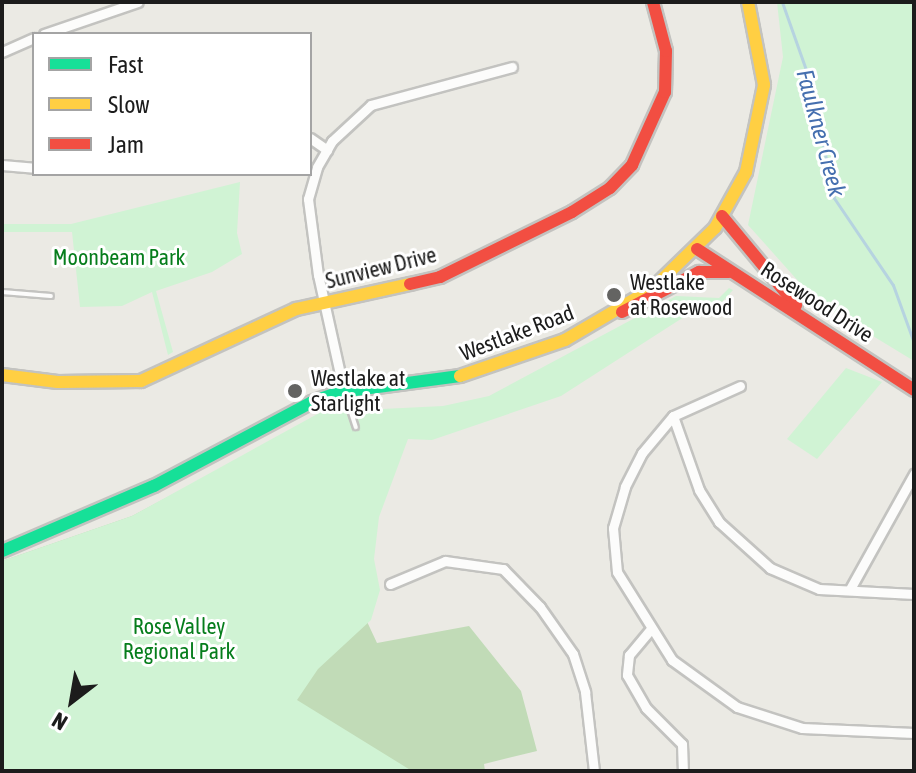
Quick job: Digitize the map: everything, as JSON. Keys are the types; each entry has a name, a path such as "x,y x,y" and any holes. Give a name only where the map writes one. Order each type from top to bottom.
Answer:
{"street":[{"path":"50,32 138,2"},
{"name":"Sunview Drive","path":"2,375 58,382 141,381 190,362 250,329 324,303 440,277 610,188 632,165 654,125 665,92 664,37 653,2"},
{"name":"Westlake Road","path":"2,551 154,486 247,433 344,392 471,375 565,340 652,289 697,249 722,216 746,172 760,121 764,85 748,2"},
{"path":"2,52 32,39"},
{"path":"344,392 324,303 308,199 327,150 371,105 512,67"},
{"path":"312,139 327,150"},
{"path":"2,165 32,168"},
{"path":"722,216 809,319"},
{"name":"Rosewood Drive","path":"697,249 914,390"},
{"path":"604,317 644,305 699,272 737,274"},
{"path":"740,386 673,416 638,460 613,528 617,572 650,630 672,660 737,707 802,728 914,733"},
{"path":"673,416 699,490 735,541 793,581 819,589 914,594"},
{"path":"850,589 914,474"},
{"path":"390,584 445,561 503,569 540,607 573,654 585,692 594,771"},
{"path":"650,630 629,655 629,687 682,744 683,771"}],"lane":[{"path":"2,292 51,296"},
{"path":"344,392 356,427"}],"green space":[{"path":"777,2 914,2 914,361 817,302 748,225 783,57"},
{"name":"Moonbeam Park","path":"240,182 237,233 242,254 212,272 156,291 173,352 168,355 152,292 122,306 80,307 72,232 2,232 2,224 71,224"},
{"name":"Rose Valley Regional Park","path":"729,288 733,290 722,302 687,315 561,396 432,440 408,439 379,517 374,559 380,590 371,620 318,669 297,700 412,771 2,771 2,561 132,516 321,412 443,406 489,396 676,296 719,298"},
{"path":"846,368 882,382 817,459 787,439"},
{"name":"Rose Valley Regional Park","path":"316,418 314,508 377,643 469,626 521,691 537,751 484,764 485,771 2,771 2,561 132,516"}],"waterway":[{"name":"Faulkner Creek","path":"782,2 810,81 834,198 893,285 914,343"}],"traffic: fast":[{"path":"2,551 154,486 312,402 340,392 460,376"}],"traffic: slow":[{"path":"460,376 565,340 652,289 715,228 746,172 764,85 748,2"},
{"path":"2,375 58,382 141,381 296,309 410,284"}],"traffic: jam":[{"path":"410,284 440,277 572,212 610,188 632,165 665,92 666,51 653,2"},
{"path":"722,216 796,305"},
{"path":"697,249 914,390"},
{"path":"622,312 699,272 729,272"}],"place":[{"name":"Westlake at Rosewood","path":"614,295"},
{"name":"Westlake at Starlight","path":"295,391"}]}
